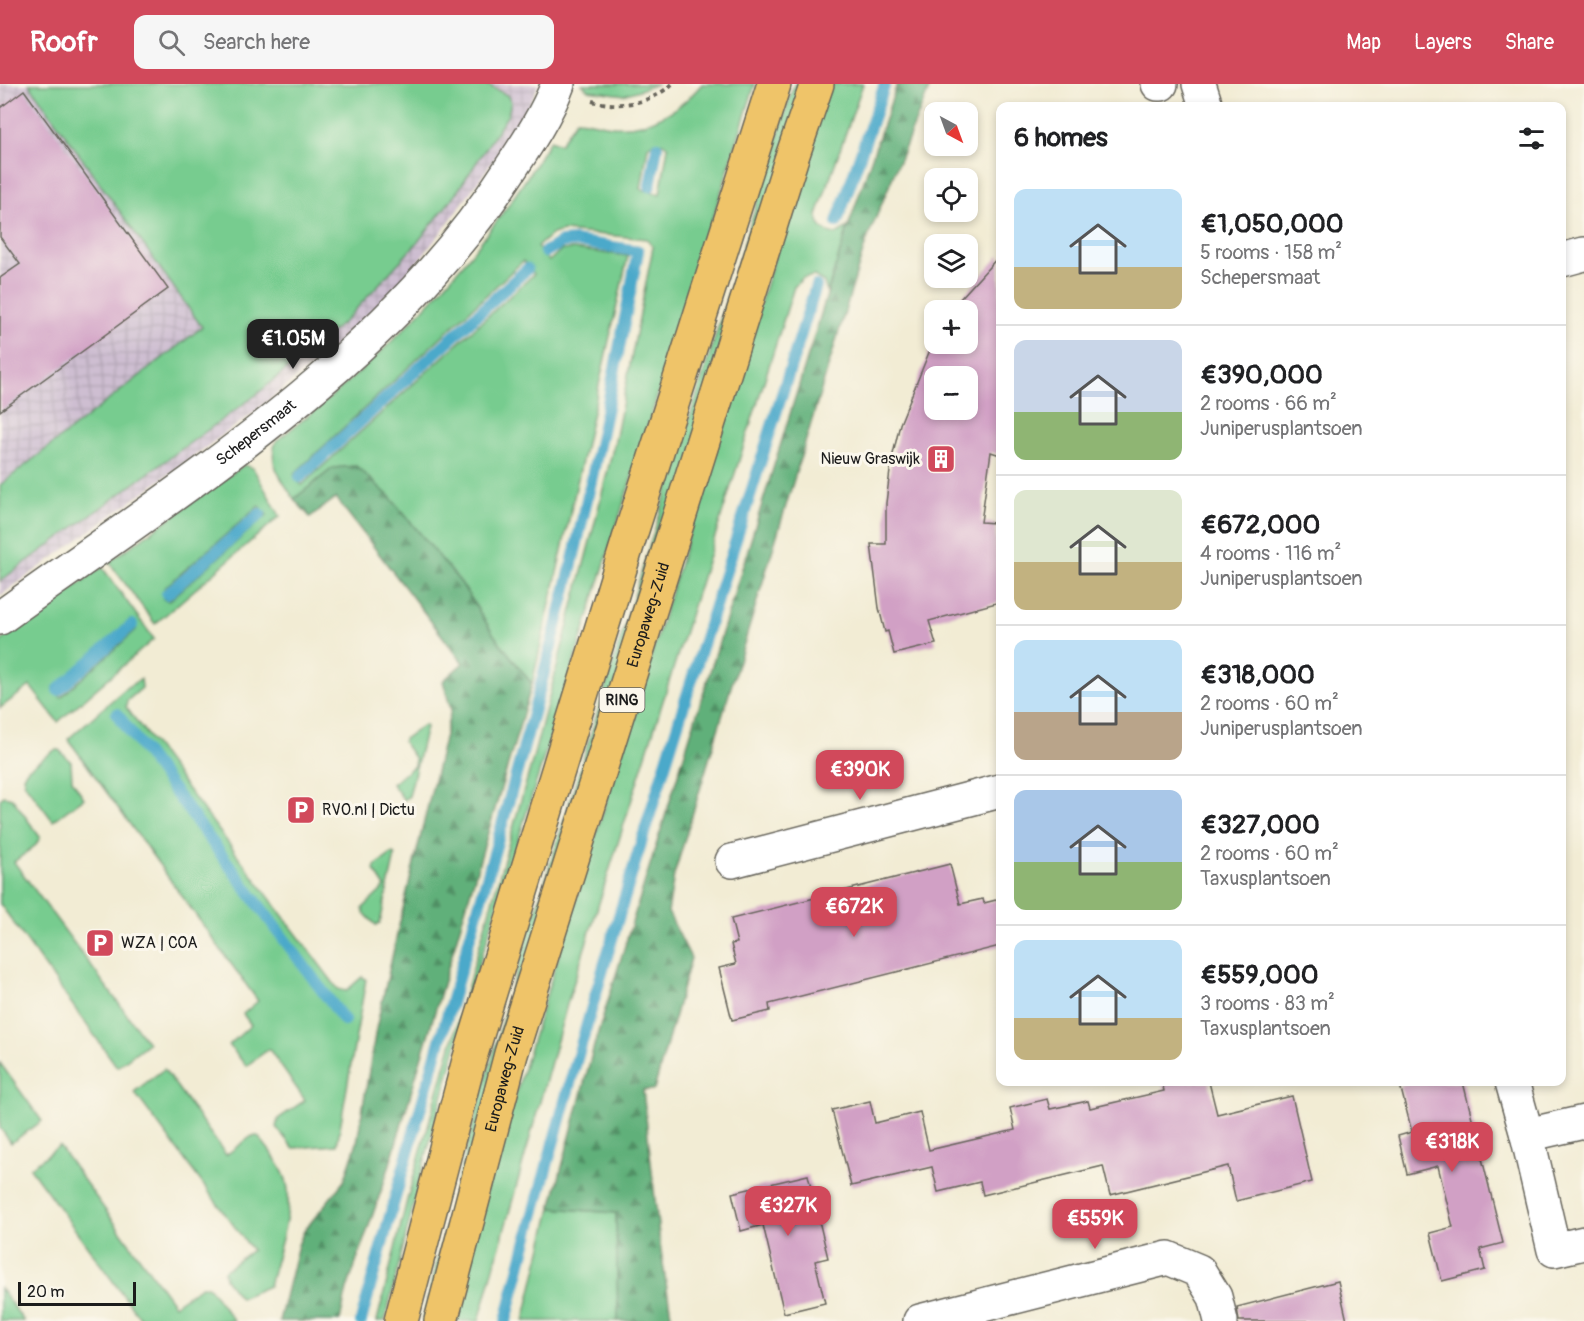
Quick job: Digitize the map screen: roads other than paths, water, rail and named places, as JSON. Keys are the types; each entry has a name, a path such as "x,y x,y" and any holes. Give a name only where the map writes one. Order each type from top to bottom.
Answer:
{"main road":[{"name":"RING","path":"401,1321 471,1054 629,539 774,84"},
{"name":"Europaweg-Zuid","path":"441,1321 515,1043 762,251 817,84"}],"street":[{"path":"1199,84 1205,102"},
{"name":"Schepersmaat","path":"0,618 274,420 352,353 414,294 491,199 527,143 554,86"},
{"path":"1566,259 1584,254"},
{"path":"732,861 996,791"},
{"path":"1513,1086 1554,1250 1584,1243"},
{"path":"1527,1135 1584,1122"},
{"path":"920,1321 1168,1258 1199,1271 1215,1297 1221,1321"}],"waterway":[{"path":"837,222 885,84"},
{"path":"650,186 657,147"},
{"path":"361,1321 555,631 600,442 638,251 574,241 562,242 545,252"},
{"path":"300,477 527,269"},
{"path":"506,1321 540,1190 615,931 816,286"},
{"path":"167,594 260,514"},
{"path":"58,690 132,625"},
{"path":"117,714 344,1020"}],"place":[{"name":"Nieuw Graswijk","path":"941,459"},
{"name":"RVO.nl | Dictu","path":"301,810"},
{"name":"WZA | COA","path":"100,943"}]}
